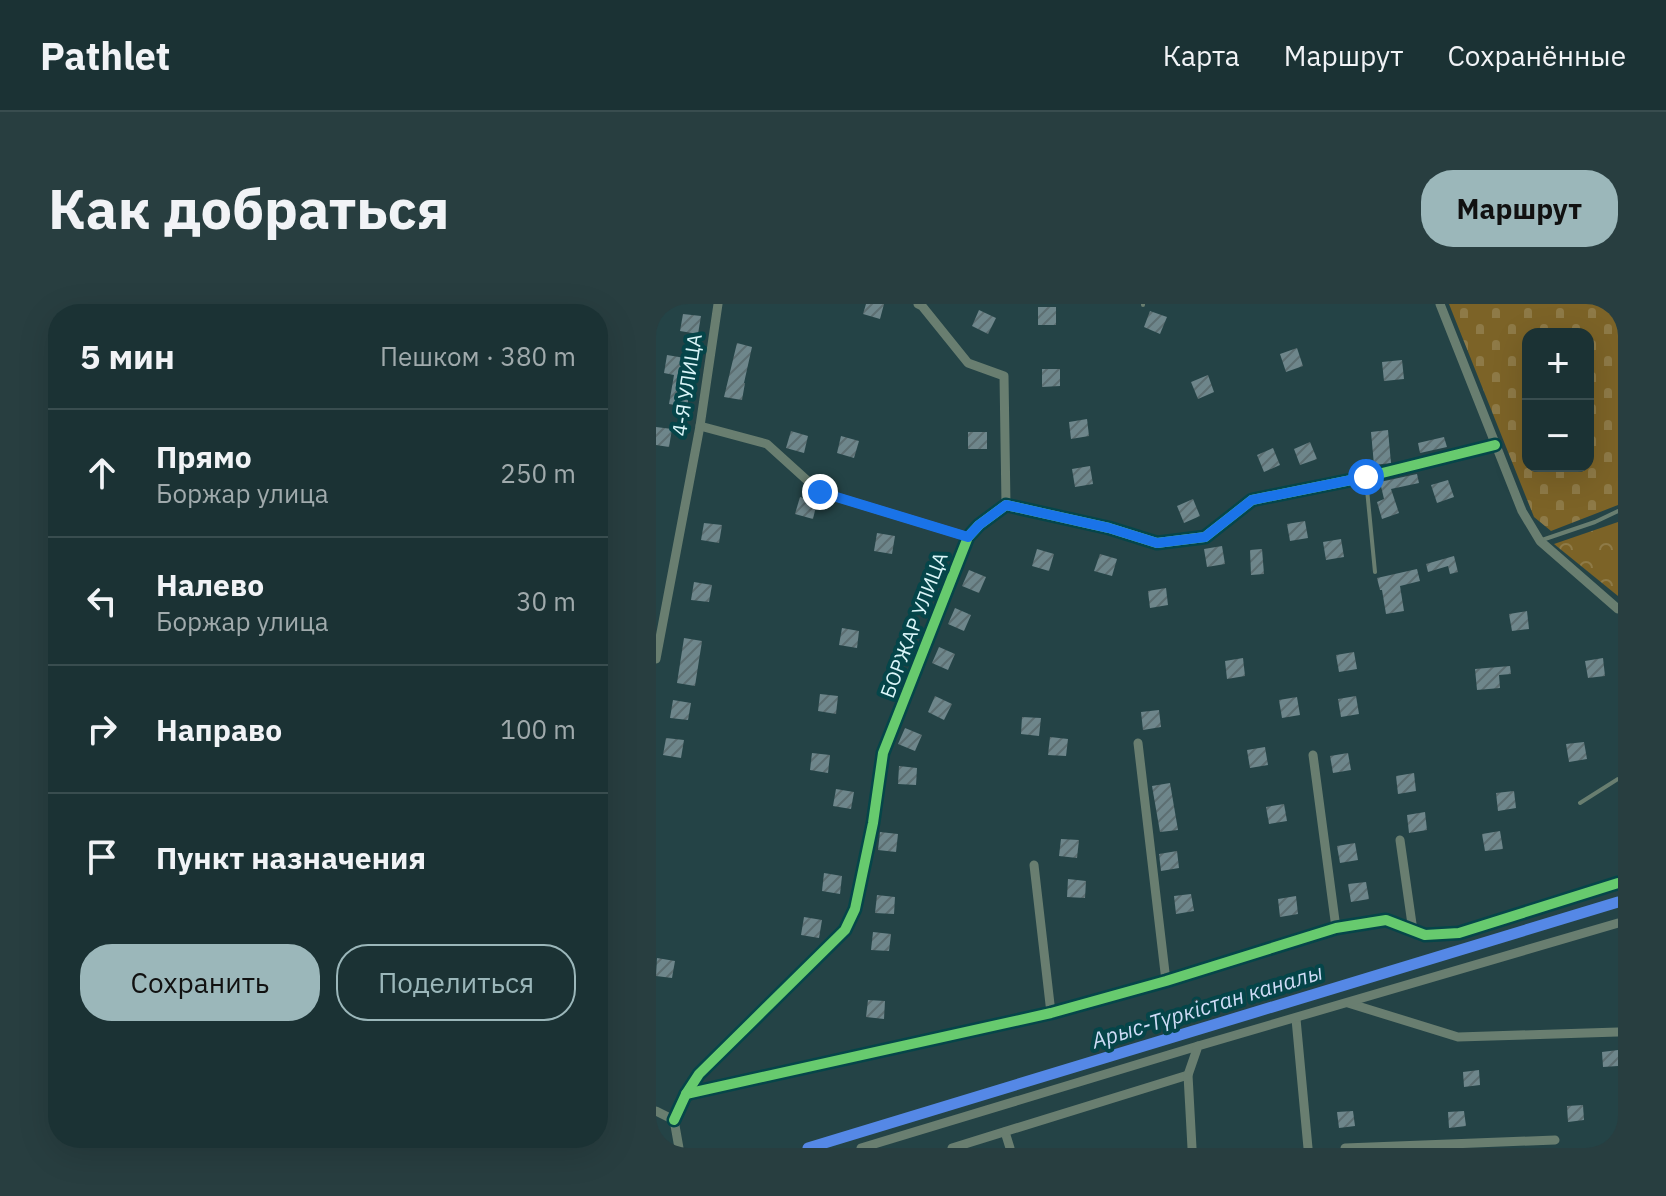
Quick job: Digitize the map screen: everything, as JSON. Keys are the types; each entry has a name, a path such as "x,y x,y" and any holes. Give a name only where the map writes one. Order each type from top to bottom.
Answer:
{"street":[{"name":"4-Я УЛИЦА","path":"656,659 700,426 718,304"},
{"path":"918,304 968,363 1004,376 1006,505 1109,528 1157,543 1205,537 1252,500 1366,477 1495,445"},
{"path":"1440,304 1522,511 1540,541 1618,609"},
{"path":"700,426 767,444 820,492 968,537"},
{"name":"БОРЖАР УЛИЦА","path":"674,1120 686,1094 715,1056 845,930 855,909 873,823 883,753 968,537 1006,505"},
{"path":"1138,743 1166,981"},
{"path":"1313,755 1336,928"},
{"path":"1400,840 1413,931"},
{"path":"1034,865 1051,1013"},
{"path":"686,1094 1051,1013 1336,928 1386,920 1425,935 1459,933 1618,883"},
{"path":"861,1148 1618,923"},
{"path":"1348,1003 1458,1037 1618,1032"},
{"path":"1296,1019 1308,1148"},
{"path":"1192,1148 1188,1075 1198,1046"},
{"path":"952,1148 1188,1075"},
{"path":"656,1111 674,1120 679,1148"},
{"path":"1005,1132 1010,1148"},
{"path":"1345,1148 1555,1140"}],"lane":[{"path":"1366,477 1375,572"},
{"path":"1540,541 1618,511"},
{"path":"1580,803 1618,779"}],"green space":[{"path":"1449,304 1618,304 1618,505 1551,531 1534,517"},
{"path":"1618,522 1618,596 1554,544"}],"building":[{"path":"866,304 884,304 880,319 863,314"},
{"path":"1038,307 1056,307 1056,325 1038,325"},
{"path":"979,310 996,318 988,334 972,326"},
{"path":"1150,311 1167,317 1160,334 1144,327"},
{"path":"683,314 701,316 698,334 680,331"},
{"path":"737,343 752,347 742,400 724,397"},
{"path":"1297,348 1303,366 1286,372 1280,354"},
{"path":"667,355 685,358 680,388 690,390 687,407 669,404 674,375 664,373"},
{"path":"1402,360 1404,379 1384,381 1382,362"},
{"path":"1042,369 1060,369 1060,386 1042,387"},
{"path":"1208,375 1214,392 1198,399 1191,382"},
{"path":"1087,419 1089,436 1071,439 1069,422"},
{"path":"656,427 672,429 669,447 656,445"},
{"path":"1388,430 1391,463 1374,465 1371,432"},
{"path":"791,431 808,436 804,453 786,448"},
{"path":"968,432 987,432 987,449 968,449"},
{"path":"841,436 859,441 854,458 837,453"},
{"path":"1444,437 1447,447 1420,453 1418,443"},
{"path":"1310,442 1317,459 1300,465 1294,449"},
{"path":"1273,448 1280,465 1264,472 1257,455"},
{"path":"1090,466 1093,484 1075,487 1072,469"},
{"path":"1417,474 1419,483 1391,489 1399,513 1382,519 1377,502 1384,499 1380,482"},
{"path":"1448,480 1454,497 1437,503 1431,485"},
{"path":"800,497 817,502 813,519 795,514"},
{"path":"1193,499 1200,516 1184,523 1177,506"},
{"path":"1305,521 1308,538 1290,541 1287,524"},
{"path":"704,523 722,525 719,543 701,540"},
{"path":"877,533 895,536 892,554 874,551"},
{"path":"1341,539 1344,557 1326,560 1323,542"},
{"path":"1222,546 1225,564 1207,567 1204,549"},
{"path":"1037,549 1054,554 1049,571 1032,566"},
{"path":"1262,549 1264,574 1251,575 1250,550"},
{"path":"1100,554 1117,559 1112,576 1094,571"},
{"path":"1454,556 1458,572 1450,574 1448,566 1428,572 1426,564"},
{"path":"1417,569 1420,581 1400,586 1404,611 1386,614 1377,578"},
{"path":"969,570 986,577 979,593 962,586"},
{"path":"694,582 712,585 709,602 691,600"},
{"path":"1166,588 1168,605 1150,608 1148,591"},
{"path":"955,608 971,615 964,631 948,624"},
{"path":"1527,611 1529,629 1512,631 1509,614"},
{"path":"842,628 859,631 857,648 839,645"},
{"path":"684,638 702,641 695,686 677,683"},
{"path":"939,647 955,654 948,670 932,663"},
{"path":"1354,652 1357,669 1339,672 1336,655"},
{"path":"1243,658 1245,676 1227,679 1225,661"},
{"path":"1603,658 1605,676 1588,678 1585,661"},
{"path":"1510,666 1511,674 1499,675 1500,688 1477,690 1475,669"},
{"path":"820,694 838,696 836,714 818,711"},
{"path":"935,696 952,704 944,720 928,712"},
{"path":"1356,696 1359,714 1341,717 1338,699"},
{"path":"1297,697 1300,715 1282,718 1279,700"},
{"path":"673,700 691,703 688,720 670,718"},
{"path":"1159,710 1161,727 1143,730 1141,712"},
{"path":"1022,717 1041,718 1039,736 1021,734"},
{"path":"905,728 922,735 915,751 898,744"},
{"path":"1050,737 1068,739 1066,756 1048,755"},
{"path":"666,738 684,740 681,758 663,755"},
{"path":"1584,742 1587,759 1569,762 1566,744"},
{"path":"1265,747 1268,765 1250,768 1247,750"},
{"path":"812,753 830,755 828,773 810,770"},
{"path":"1348,753 1351,770 1333,773 1330,756"},
{"path":"899,766 917,768 916,785 898,784"},
{"path":"1414,773 1416,791 1398,794 1396,776"},
{"path":"1170,783 1178,830 1160,832 1152,786"},
{"path":"836,789 854,792 851,809 833,806"},
{"path":"1514,791 1516,808 1498,811 1496,793"},
{"path":"1284,804 1287,821 1269,824 1266,807"},
{"path":"1425,812 1427,830 1409,833 1407,815"},
{"path":"1500,831 1503,849 1485,851 1482,834"},
{"path":"880,832 898,834 896,852 878,850"},
{"path":"1061,839 1079,840 1077,858 1059,856"},
{"path":"1355,843 1358,860 1340,863 1337,846"},
{"path":"1177,851 1179,868 1161,871 1159,854"},
{"path":"824,873 842,876 840,894 822,891"},
{"path":"1068,879 1086,881 1085,898 1067,897"},
{"path":"1366,882 1369,899 1351,902 1348,884"},
{"path":"1191,894 1194,911 1176,914 1174,896"},
{"path":"877,895 895,897 894,914 875,913"},
{"path":"1296,896 1298,914 1280,917 1278,899"},
{"path":"804,917 822,920 819,938 801,935"},
{"path":"873,932 891,934 889,951 871,950"},
{"path":"657,958 675,961 672,978 656,976"},
{"path":"868,1000 885,1001 884,1019 866,1017"},
{"path":"1618,1050 1618,1066 1603,1067 1602,1052"},
{"path":"1479,1070 1480,1085 1464,1087 1463,1072"},
{"path":"1583,1105 1584,1120 1568,1122 1567,1106"},
{"path":"1353,1111 1355,1126 1339,1128 1337,1112"},
{"path":"1464,1111 1466,1126 1449,1128 1448,1112"}],"waterway":[{"name":"Арыс-Түркістан каналы","path":"808,1148 1618,902"}],"cycle path":[{"path":"674,1120 699,1074 845,930 855,909 873,823 883,753 968,537 979,525 1006,505 1109,528 1157,543 1205,537 1252,500 1366,477 1495,445"},
{"path":"686,1094 1051,1013 1336,928 1386,920 1425,935 1459,933 1618,883"}],"route":[{"path":"820,492 968,537 1006,505 1109,528 1157,543 1205,537 1252,500 1366,477"}]}
